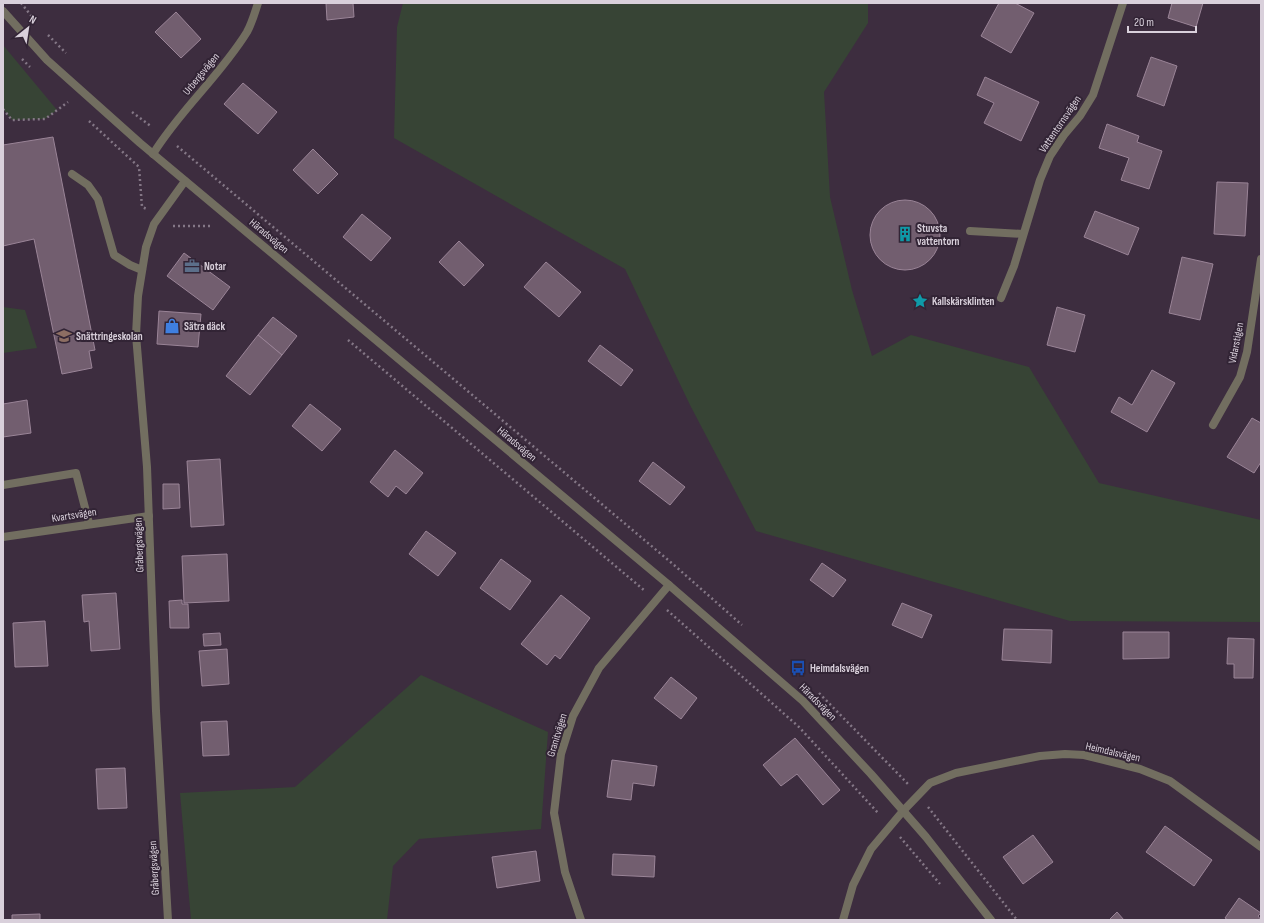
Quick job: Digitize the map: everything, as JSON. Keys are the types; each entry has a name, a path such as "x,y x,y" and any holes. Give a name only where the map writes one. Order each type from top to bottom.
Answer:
{"street":[{"name":"Urbergsvägen","path":"153,154 164,136 225,64 248,30 258,3"},
{"name":"Vattentornsvägen","path":"1001,298 1040,180 1050,156 1064,135 1080,116 1093,95 1123,3"},
{"name":"Häradsvägen","path":"3,11 47,60 153,154 669,585 803,700 926,837 991,920"},
{"path":"72,174 88,185 98,199 114,255 130,265 142,270"},
{"name":"Gråbergsvägen","path":"168,920 156,703 147,467 136,335 138,296 146,247 154,224 185,181"},
{"path":"970,232 1023,234"},
{"name":"Vidarstigen","path":"1213,425 1240,377 1247,352 1261,259"},
{"path":"3,485 76,473 89,524"},
{"name":"Kvartsvägen","path":"3,537 149,516"},
{"name":"Granitvägen","path":"581,920 566,872 554,813 561,754 574,716 599,668 669,585"},
{"name":"Heimdalsvägen","path":"843,920 853,885 871,849 903,811 930,784 956,773 1040,756 1065,754 1084,755 1140,769 1170,781 1261,847"}],"path":[{"path":"21,57 31,68"},
{"path":"63,97 74,107"},
{"path":"3,109 12,120 45,119 68,102"},
{"path":"85,117 139,167 142,207 161,215 174,227 185,225 213,226 219,231"},
{"path":"347,339 657,601 799,727 890,826 941,885"}],"green space":[{"path":"403,3 868,3 868,23 824,92 830,197 852,290 872,356 911,335 1029,367 1099,483 1261,520 1261,622 1070,621 756,531 690,405 625,269 394,138 397,27"},
{"path":"3,45 57,110 45,119 12,120 3,109"},
{"path":"3,307 25,310 37,348 3,353"},
{"path":"421,675 548,732 541,829 419,839 393,866 387,920 191,920 180,793 295,787"}],"building":[{"path":"326,3 353,3 354,17 327,20"},
{"path":"999,3 1015,3 1034,13 1011,53 981,36"},
{"path":"1172,3 1203,3 1196,27 1168,18"},
{"path":"176,12 201,39 181,58 155,32"},
{"path":"1151,57 1177,66 1164,106 1137,96"},
{"path":"985,77 1039,102 1021,141 984,123 994,103 977,95"},
{"path":"243,83 277,112 258,134 224,104"},
{"path":"1107,124 1139,136 1137,142 1162,151 1149,189 1121,180 1129,158 1099,148"},
{"path":"53,137 95,350 89,351 92,368 62,374 34,239 3,246 3,145"},
{"path":"313,149 338,174 318,194 293,170"},
{"path":"1217,182 1248,183 1245,236 1214,234"},
{"name":"Stuvsta vattentorn","path":"905,200 918,203 930,210 937,222 940,235 937,248 930,260 918,267 905,270 892,267 880,260 873,248 870,235 873,222 880,210 892,203"},
{"path":"1095,211 1139,228 1128,255 1084,237"},
{"path":"362,214 391,238 371,261 343,237"},
{"path":"459,241 484,265 464,286 439,262"},
{"path":"184,253 230,287 213,310 167,276"},
{"path":"1182,257 1213,264 1200,320 1169,313"},
{"path":"546,262 581,292 559,317 524,287"},
{"path":"1057,307 1085,315 1075,352 1047,345"},
{"path":"159,311 201,314 198,347 157,344"},
{"path":"273,317 297,336 282,355 258,335"},
{"path":"258,335 282,355 250,395 226,376"},
{"path":"600,345 633,370 621,386 588,361"},
{"path":"1152,370 1175,383 1147,432 1111,412 1119,397 1132,405"},
{"path":"27,400 31,433 3,437 3,404"},
{"path":"310,404 341,429 322,451 292,426"},
{"path":"1252,418 1261,423 1261,462 1254,473 1227,457"},
{"path":"395,450 423,473 406,494 396,486 388,497 370,482"},
{"path":"220,459 224,525 191,527 187,461"},
{"path":"653,462 685,487 670,505 639,481"},
{"path":"163,484 179,484 180,508 163,509"},
{"path":"426,531 456,553 438,576 409,554"},
{"path":"227,554 229,601 184,603 182,556"},
{"path":"501,559 531,581 510,610 480,588"},
{"path":"822,563 846,580 833,597 810,580"},
{"path":"116,593 120,649 91,651 89,621 84,622 82,595"},
{"path":"561,595 590,618 560,659 555,655 547,665 521,644"},
{"path":"182,600 182,604 188,604 189,628 170,628 169,601"},
{"path":"902,603 932,615 922,638 892,625"},
{"path":"45,621 48,666 15,667 13,623"},
{"path":"1004,629 1052,630 1051,663 1002,660"},
{"path":"1123,632 1169,632 1169,658 1123,659"},
{"path":"220,633 221,645 204,646 203,634"},
{"path":"1228,638 1254,639 1253,678 1234,678 1234,664 1227,664"},
{"path":"227,649 229,684 202,686 199,651"},
{"path":"671,677 697,698 681,719 654,698"},
{"path":"227,721 229,755 203,756 201,722"},
{"path":"795,738 840,790 823,805 797,774 781,786 763,765"},
{"path":"612,760 657,766 654,786 633,783 631,800 607,797"},
{"path":"125,768 127,808 98,809 96,769"},
{"path":"1165,826 1212,860 1194,886 1146,852"},
{"path":"1033,835 1053,862 1023,884 1003,857"},
{"path":"536,851 540,881 497,888 492,857"},
{"path":"613,854 655,856 654,877 612,875"},
{"path":"1239,898 1261,913 1258,916 1261,920 1228,920 1225,918"},
{"path":"1117,912 1124,920 1109,920"},
{"path":"40,914 40,920 12,920 12,915"}],"place":[{"name":"Stuvsta vattentorn","path":"905,234"},
{"name":"Notar","path":"192,266"},
{"name":"Kallskärsklinten","path":"920,301"},
{"name":"Sätra däck","path":"172,326"},
{"name":"Snättringeskolan","path":"64,336"},
{"name":"Heimdalsvägen","path":"798,668"}]}
